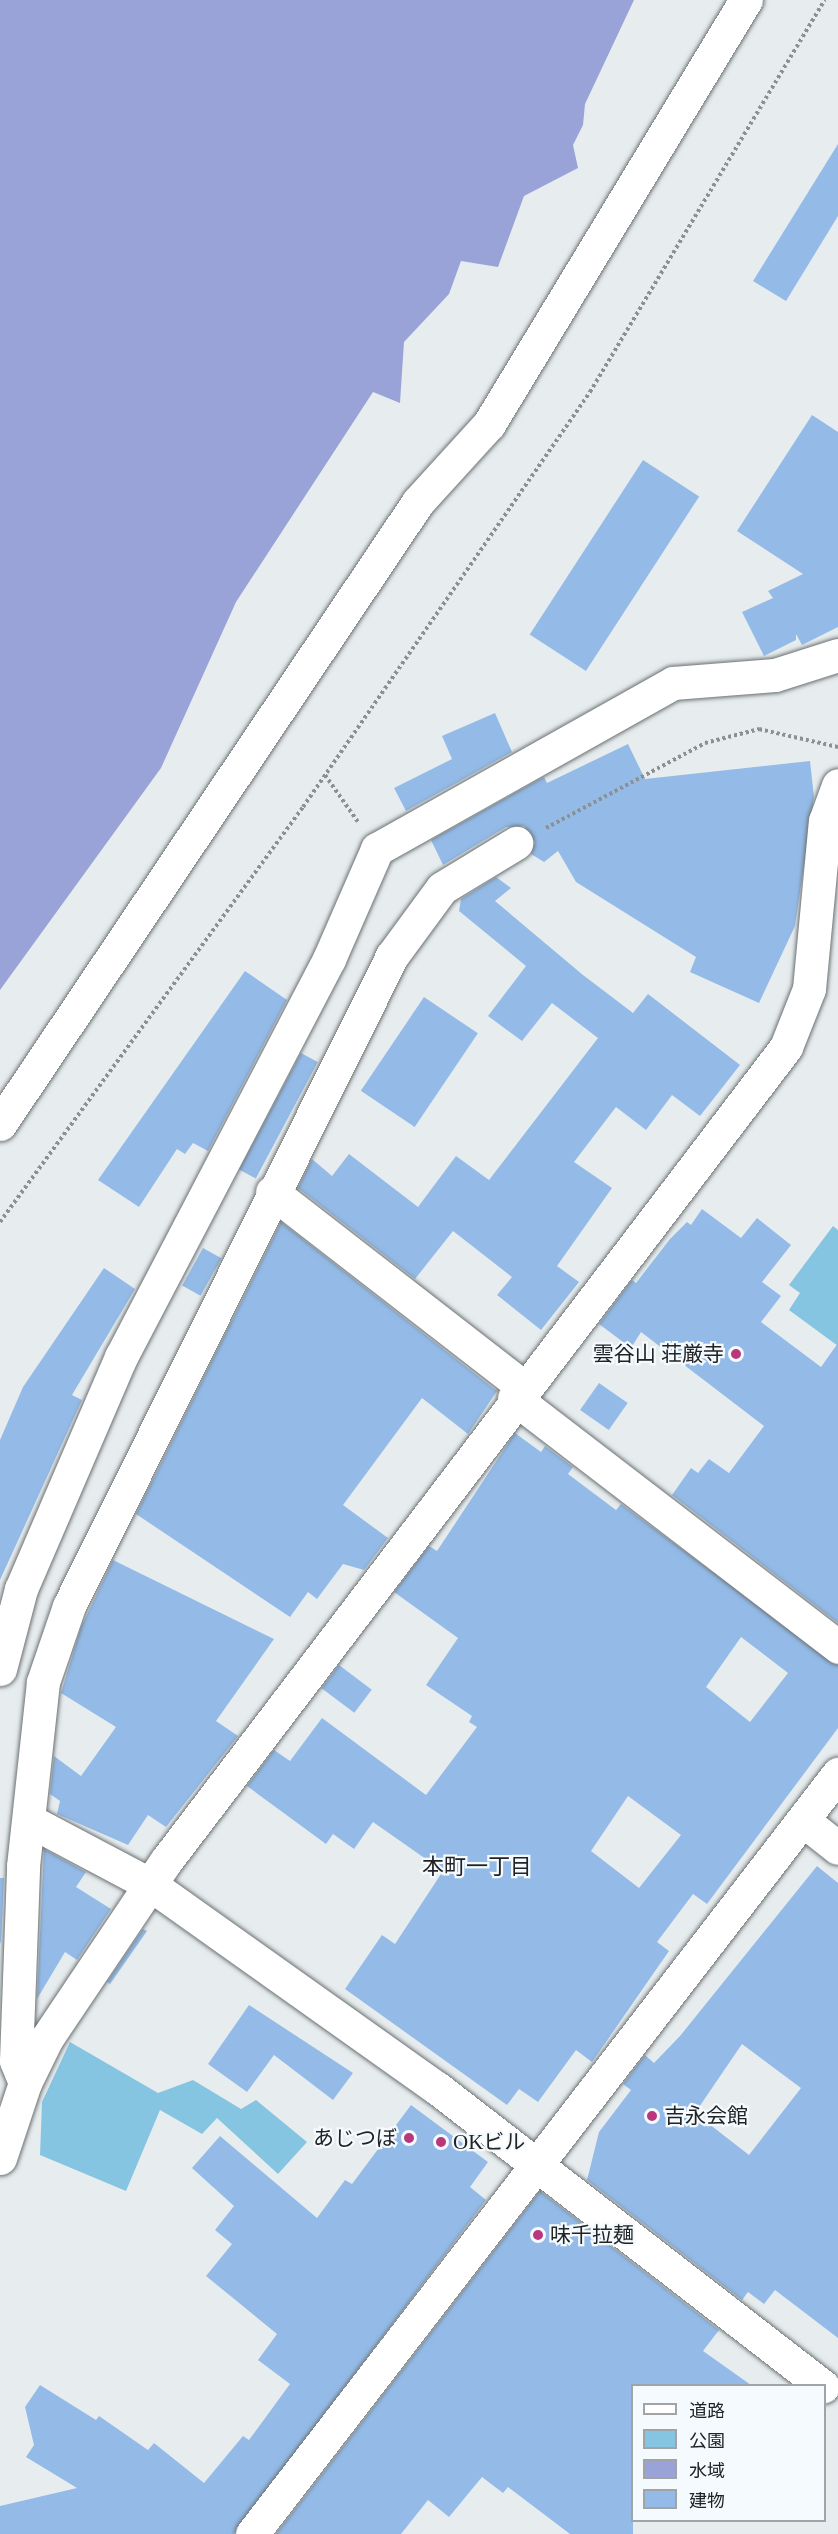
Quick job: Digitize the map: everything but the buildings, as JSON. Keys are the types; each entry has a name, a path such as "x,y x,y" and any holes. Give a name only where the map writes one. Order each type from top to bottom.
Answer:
{"street":[{"path":"0,1124 418,502 489,424 746,0"},
{"path":"0,1669 10,1587 121,1357 329,959 377,849 673,683 775,675 838,656"},
{"path":"0,2158 25,2083 47,2038 151,1885 519,1393 786,1047 809,989 825,821 838,785"},
{"path":"25,2083 16,2061 22,1866 32,1822 43,1682 69,1606 272,1192 416,920 442,888 516,843"},
{"path":"272,1192 519,1393 838,1647"},
{"path":"252,2534 838,1774"},
{"path":"804,1821 838,1848"},
{"path":"32,1822 151,1885 539,2163 821,2384"},
{"path":"826,2388 838,2397"}],"path":[{"path":"0,1222 325,775 590,392 825,0"},
{"path":"516,843 705,743 759,729 838,747"},
{"path":"325,775 377,849"}],"green space":[{"path":"833,1226 838,1230 838,1346 789,1310 800,1293 789,1285"},
{"path":"70,2042 158,2093 193,2080 241,2109 256,2100 307,2142 278,2174 217,2118 202,2134 160,2110 126,2191 40,2155 42,2102"}],"water":[{"path":"0,0 634,0 585,104 583,125 573,145 578,168 524,196 498,267 461,261 449,294 404,342 400,403 373,392 236,602 161,768 0,990"}],"place":[{"name":"雲谷山 荘厳寺","path":"736,1354"},
{"name":"吉永会館","path":"652,2116"},
{"name":"あじつぼ","path":"409,2138"},
{"name":"OKビル","path":"441,2142"},
{"name":"味千拉麺","path":"538,2235"}],"district":[{"name":"本町一丁目","path":"477,1867"}]}
